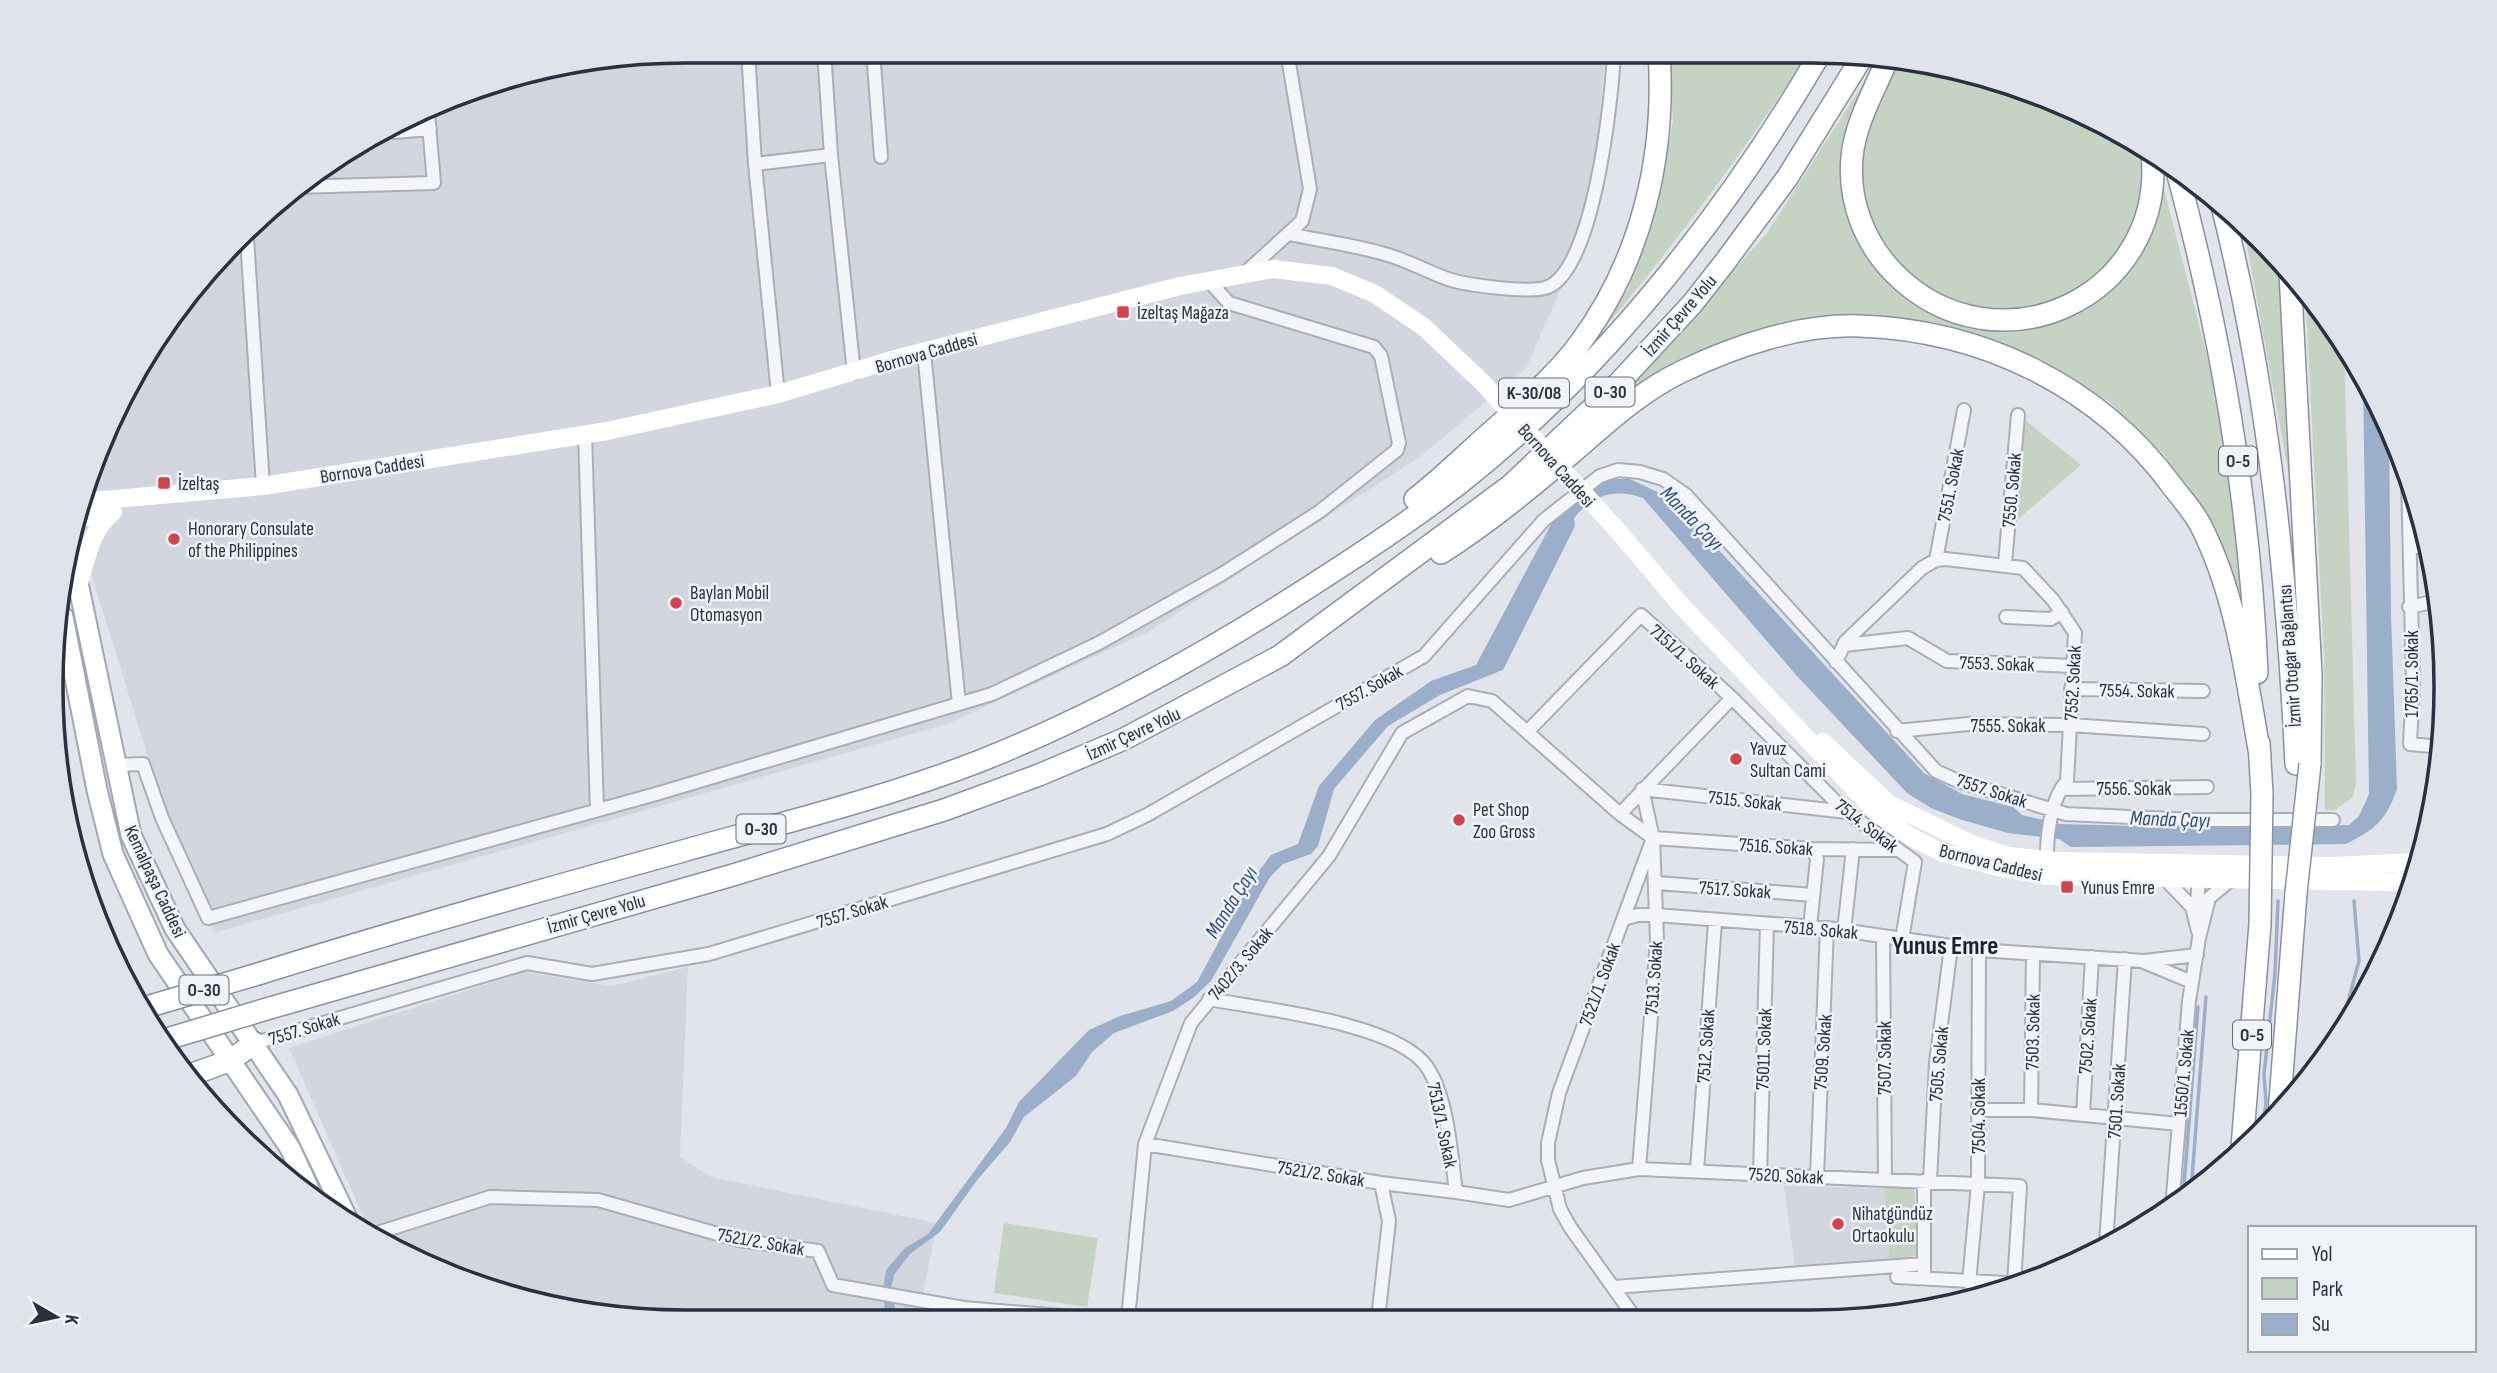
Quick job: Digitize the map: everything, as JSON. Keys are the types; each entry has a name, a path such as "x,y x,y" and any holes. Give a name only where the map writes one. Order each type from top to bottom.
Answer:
{"highway":[{"name":"K-30/08","path":"1242,629 1430,488 1546,382 1580,343 1621,272 1636,237 1648,197 1659,128 1659,63"},
{"name":"İzmir Çevre Yolu","path":"152,1006 402,929 921,782 991,756 1127,694 1242,629 1371,548 1462,481 1561,391 1618,331 1718,212 1779,123 1814,63"},
{"name":"İzmir Çevre Yolu","path":"171,1038 733,875 944,810 1040,775 1124,739 1280,656 1510,486 1616,386 1692,304 1732,253 1787,178 1857,65"},
{"path":"1884,67 1856,134 1851,182 1856,208 1864,232 1881,260 1915,291 1946,311 1970,318 2020,320 2045,314 2090,293 2110,278 2124,260 2141,228 2152,191 2152,165"},
{"name":"İzmir Otogar Bağlantısı","path":"2180,185 2232,420 2244,503 2256,640 2262,794 2260,924 2243,1135"},
{"name":"İzmir Otogar Bağlantısı","path":"2225,221 2268,429 2303,764 2291,879 2294,934 2280,1096"},
{"path":"2291,290 2307,581 2303,764"},
{"path":"1280,656 1490,522 1640,396 1670,378 1719,354 1791,334 1857,326 1931,334 1995,351 2053,377 2109,416 2151,456 2199,522 2224,580 2241,641 2260,755"},
{"path":"197,1072 229,1061 255,1043"}],"main road":[{"name":"Bornova Caddesi","path":"91,501 263,486 584,434 778,394 924,352 1208,280 1273,269 1332,276 1375,294 1424,327 1483,383 1770,702 1877,813 1910,838 1943,853 2002,868 2048,861 2291,879"},
{"name":"Bornova Caddesi","path":"93,495 137,498"},
{"path":"79,587 98,524 137,498"},
{"path":"86,517 113,512"},
{"name":"Kemalpaşa Caddesi","path":"75,567 131,835 175,929 255,1043 288,1096 341,1206"},
{"name":"Kemalpaşa Caddesi","path":"65,643 113,854 159,954 290,1149 304,1179"},
{"name":"Bornova Caddesi","path":"2048,861 2164,878 2203,871 2233,878 2291,879"},
{"path":"2291,879 2408,863"},
{"path":"2291,879 2394,882 2403,880"}],"street":[{"path":"749,63 755,164 778,394"},
{"path":"825,63 831,155 854,373"},
{"path":"874,63 881,157"},
{"path":"1245,273 1302,221 1310,190 1289,63"},
{"path":"1289,234 1388,255 1449,279 1534,289 1558,282 1576,256 1597,183 1614,63"},
{"path":"315,186 434,183 429,119"},
{"path":"403,131 430,129"},
{"path":"755,164 831,155"},
{"path":"247,245 263,486"},
{"path":"116,765 143,764 162,818 208,918 597,810 992,694 1099,643 1222,575 1319,512 1397,450 1399,443 1384,369 1374,347 1230,303 1208,280"},
{"path":"924,352 958,704"},
{"name":"7551. Sokak","path":"1936,560 1964,410"},
{"name":"7550. Sokak","path":"2005,564 2018,415"},
{"path":"584,434 597,810"},
{"name":"7557. Sokak","path":"255,1043 527,963 592,974 709,954 1107,834 1147,815 1424,656 1544,520 1600,476 1618,470 1640,472 1663,480 1686,495 1936,771 1958,781 2053,811 2195,820 2333,820"},
{"name":"1765/1. Sokak","path":"2410,515 2409,607 2413,683 2410,744 2431,746"},
{"path":"2410,547 2418,547"},
{"path":"1836,662 1844,645 1922,568 1936,560"},
{"name":"7552. Sokak","path":"1936,560 2005,564 2023,568 2062,612 2075,633 2067,781 2053,811 2048,861"},
{"path":"2409,607 2429,603"},
{"path":"2006,617 2051,619 2062,612"},
{"name":"7151/1. Sokak","path":"1527,732 1641,615 1732,698 1620,814"},
{"name":"7553. Sokak","path":"1844,645 1908,638 1947,661 2074,666"},
{"name":"7554. Sokak","path":"2071,689 2203,691"},
{"name":"7402/3. Sokak","path":"1129,1310 1144,1144 1191,1023 1329,856 1402,733 1468,696 1492,701 1527,732"},
{"name":"7514. Sokak","path":"1732,698 1847,812 1914,862 1902,939"},
{"name":"7555. Sokak","path":"1897,731 1968,724 2070,725 2203,734"},
{"path":"1527,732 1620,814 1653,838"},
{"name":"7556. Sokak","path":"2061,789 2207,788"},
{"name":"7515. Sokak","path":"1642,789 1847,812"},
{"name":"7513. Sokak","path":"1639,1169 1657,940 1657,883 1653,838 1642,789"},
{"name":"7516. Sokak","path":"1653,838 1813,849 1898,850"},
{"name":"7521/1. Sokak","path":"1630,1310 1570,1227 1553,1186 1548,1143 1559,1093 1653,838"},
{"path":"1810,927 1817,859 1813,849"},
{"path":"1844,931 1853,849"},
{"name":"1550/1. Sokak","path":"2173,1193 2192,982 2199,938 2203,871"},
{"path":"2164,878 2200,915"},
{"name":"1550/1. Sokak","path":"2200,915 2209,898 2233,878"},
{"name":"7517. Sokak","path":"1657,883 1813,895"},
{"name":"7518. Sokak","path":"1623,919 1656,915 1715,922 1827,928 1979,950 2144,961 2197,955"},
{"name":"7512. Sokak","path":"1697,1170 1715,922"},
{"name":"75011. Sokak","path":"1760,1174 1767,925"},
{"name":"7509. Sokak","path":"1817,1176 1827,928"},
{"name":"7507. Sokak","path":"1883,936 1885,1180"},
{"name":"7505. Sokak","path":"1924,1279 1927,1181 1936,1063 1951,947"},
{"name":"7504. Sokak","path":"1969,1283 1978,1184 1979,950"},
{"name":"7503. Sokak","path":"2031,1110 2033,954"},
{"name":"7502. Sokak","path":"2083,1115 2092,957"},
{"name":"7501. Sokak","path":"2107,1234 2125,959"},
{"name":"7518. Sokak","path":"2144,961 2192,982"},
{"name":"7513/1. Sokak","path":"1209,999 1357,1028 1412,1050 1428,1068 1436,1085 1450,1146 1456,1192 1509,1200 1553,1186"},
{"path":"1978,1110 2031,1110 2179,1124"},
{"name":"7521/2. Sokak","path":"1144,1144 1381,1183 1456,1192"},
{"name":"7520. Sokak","path":"1553,1186 1639,1169 2020,1186 2019,1274"},
{"path":"1379,1310 1389,1221 1381,1183"},
{"name":"7521/2. Sokak","path":"384,1231 490,1197 598,1200 738,1240 818,1251 833,1285 986,1310"},
{"path":"1614,1287 1924,1264"},
{"path":"1897,1277 1990,1283"}],"shaded area":[{"path":"1604,63 1596,171 1574,259 1526,368 1421,456 1148,632 947,724 214,933 156,782 81,540 110,448 127,411 168,340 218,275 275,218 307,192 340,168 411,127 448,110 525,84 605,68 646,64"},
{"path":"688,967 680,1157 711,1177 937,1223 920,1310 686,1310 605,1305 525,1289 486,1277 411,1246 365,1220 289,1048 524,972 612,986"},
{"name":"Nihatgündüz Ortaokulu","path":"1784,1186 1884,1188 1889,1261 1795,1267"}],"green space":[{"path":"1669,63 1802,63 1704,202 1590,345 1628,289 1658,203 1673,121"},
{"path":"1874,66 1852,124 1856,232 1952,319 2065,315 2096,300 2130,266 2150,229 2162,181 2216,391 2232,486 2244,598 2221,543 2165,456 2108,401 2038,360 1984,338 1916,324 1734,341 1626,391 1767,233"},
{"path":"1896,69 1972,84 2049,110 2086,127 2143,159 2145,196 2115,261 2051,307 1973,311 1933,294 1897,265 1868,215 1859,171 1871,123"},
{"path":"2246,242 2282,279 2295,509"},
{"path":"2306,308 2345,366 2356,783 2353,797 2335,810 2325,810 2324,656"},
{"path":"2021,417 2081,465 2015,522"},
{"path":"1884,1188 1914,1189 1919,1255 1889,1261"},
{"path":"1004,1223 1098,1238 1087,1307 994,1293"}],"water":[{"path":"2363,399 2389,454 2397,789 2389,809 2379,822 2346,844 2071,847 2059,839 2008,833 1931,808 1907,793 1797,676 1643,498 1623,494 1605,496 1589,504 1574,518 1575,526 1503,670 1440,695 1388,726 1334,789 1318,846 1311,854 1283,864 1270,877 1211,981 1193,998 1173,1011 1114,1033 1092,1052 1076,1076 1024,1117 1010,1142 978,1179 940,1232 910,1254 894,1275 891,1290 896,1310 885,1310 883,1289 886,1270 905,1248 928,1234 1006,1128 1019,1102 1089,1030 1120,1016 1171,1001 1197,982 1252,880 1271,855 1298,844 1319,786 1375,720 1431,681 1476,665 1555,517 1602,479 1630,479 1672,499 1924,773 1962,794 2013,807 2022,815 2060,824 2213,828 2349,825 2359,816 2369,794"}],"waterway":[{"path":"2265,1113 2264,1074 2275,973 2278,901"},
{"path":"2348,1001 2359,961 2354,901"},
{"path":"2192,1179 2206,997"},
{"path":"2184,1185 2198,1007"}],"place":[{"name":"İzeltaş Mağaza","path":"1123,312"},
{"name":"İzeltaş","path":"164,483"},
{"name":"Honorary Consulate of the Philippines","path":"174,539"},
{"name":"Baylan Mobil Otomasyon","path":"676,603"},
{"name":"Yavuz Sultan Cami","path":"1736,759"},
{"name":"Pet Shop Zoo Gross","path":"1459,820"},
{"name":"Yunus Emre","path":"2067,887"},
{"name":"Nihatgündüz Ortaokulu","path":"1838,1224"}],"district":[{"name":"Yunus Emre","path":"1945,945"}],"water label":[{"name":"Manda Çayı","path":"1692,518"},
{"name":"Manda Çayı","path":"2170,819"},
{"name":"Manda Çayı","path":"1231,902"}]}
